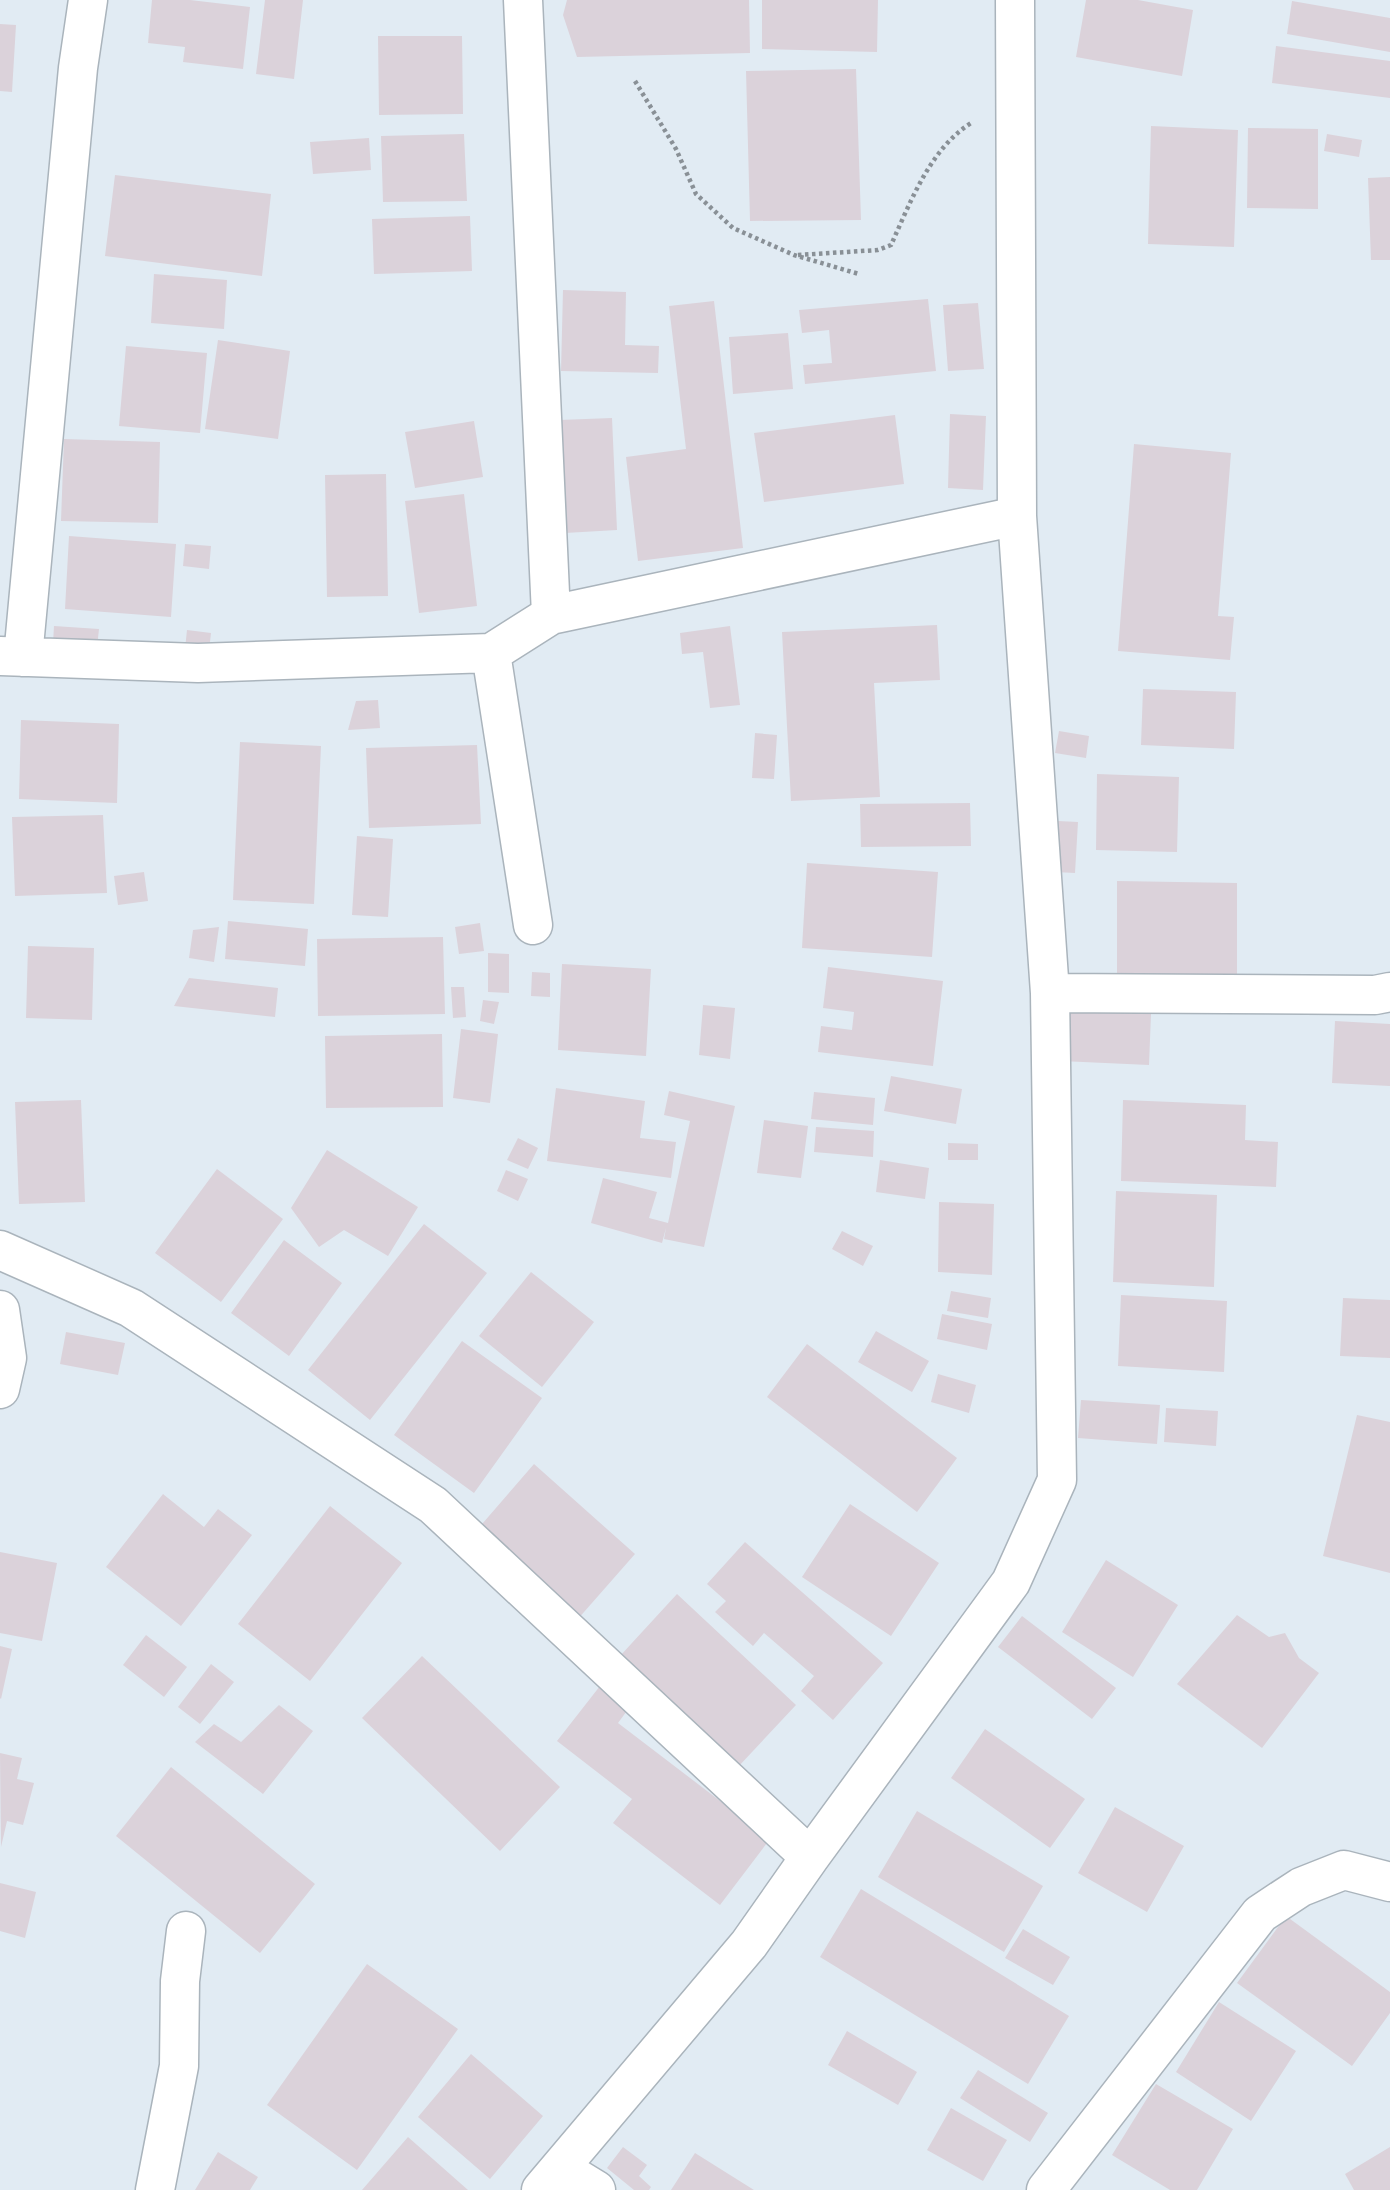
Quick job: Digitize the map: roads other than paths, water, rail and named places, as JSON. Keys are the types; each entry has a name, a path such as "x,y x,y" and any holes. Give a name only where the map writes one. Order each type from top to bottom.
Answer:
{"street":[{"path":"88,0 78,68 12,657 198,663 491,653 551,615 1017,516"},
{"path":"523,0 551,615"},
{"path":"596,2190 550,2179 749,1944 1011,1582 1057,1480 1050,993 1017,516 1015,0"},
{"path":"491,653 533,925"},
{"path":"1050,993 1375,995 1390,992"},
{"path":"0,1250 131,1308 433,1505 810,1857"},
{"path":"0,1310 7,1358 0,1389"},
{"path":"1046,2190 1260,1914 1301,1887 1344,1870 1390,1882"},
{"path":"155,2190 178,2066 180,1981 186,1931"}]}
